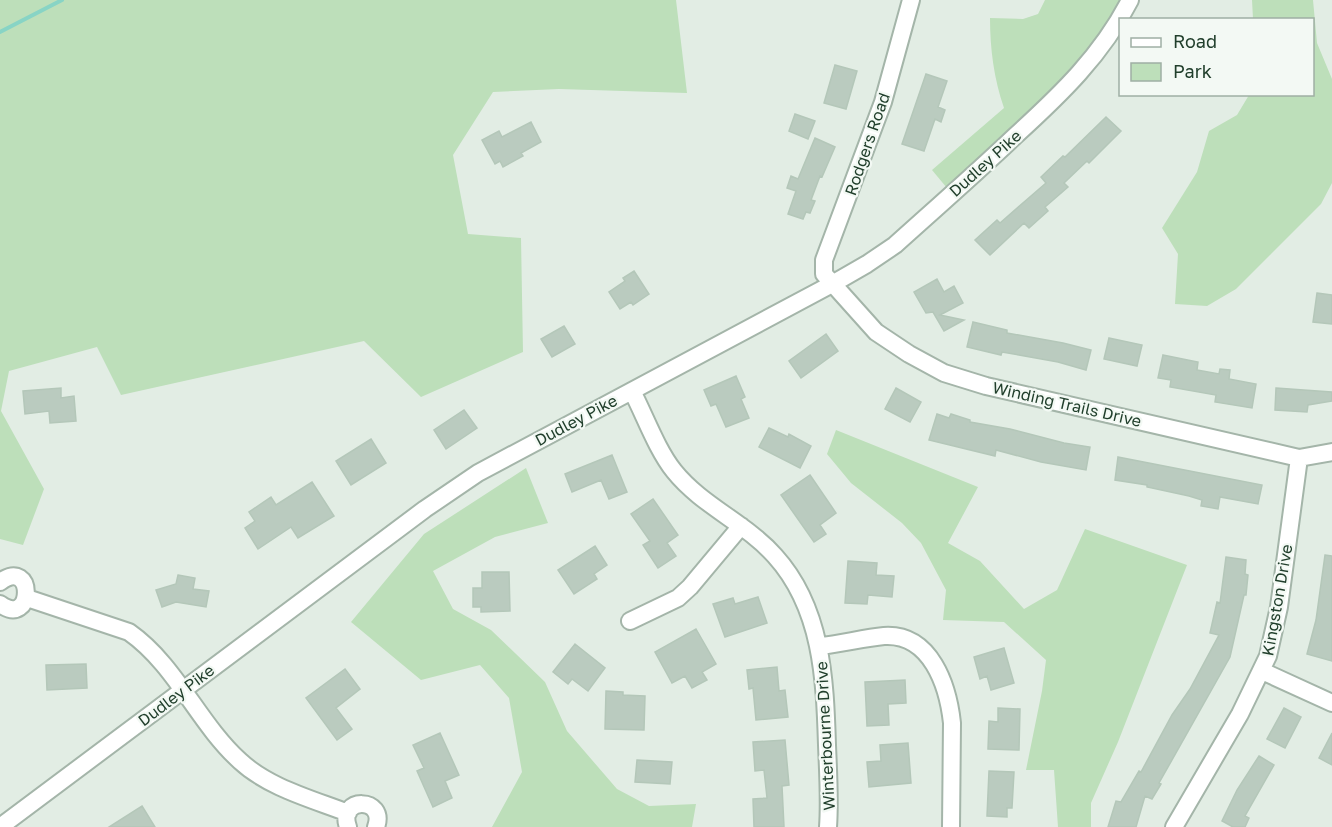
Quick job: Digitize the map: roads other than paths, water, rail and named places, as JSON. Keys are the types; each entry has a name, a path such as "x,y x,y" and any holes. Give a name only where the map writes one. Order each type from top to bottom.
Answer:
{"street":[{"name":"Rodgers Road","path":"834,283 824,274 824,260 883,102 911,0"},
{"name":"Dudley Pike","path":"1121,18 1130,0"},
{"name":"Dudley Pike","path":"0,827 415,516 478,473 834,283 895,245 1069,87 1119,22"},
{"name":"Winding Trails Drive","path":"834,283 850,305 876,332 909,354 944,373 986,386 1299,458 1332,452"},
{"name":"Winterbourne Drive","path":"632,391 674,471 696,493 759,540 789,572 802,597 820,646 825,682 828,827"},
{"name":"Kingston Drive","path":"1174,827 1240,714 1268,656 1279,607 1299,458"},
{"path":"630,621 678,598 741,526"},
{"path":"0,582 10,577 20,579 27,588 27,598 21,605 13,608 0,604"},
{"path":"27,598 129,632 158,657 224,745 241,763 278,785 348,820 351,808 360,804 370,806 377,813 376,827"},
{"path":"820,646 886,636 911,642 931,658 944,683 950,707 951,827"},
{"path":"1262,671 1332,703"}],"waterway":[{"path":"0,32 62,0"}]}
